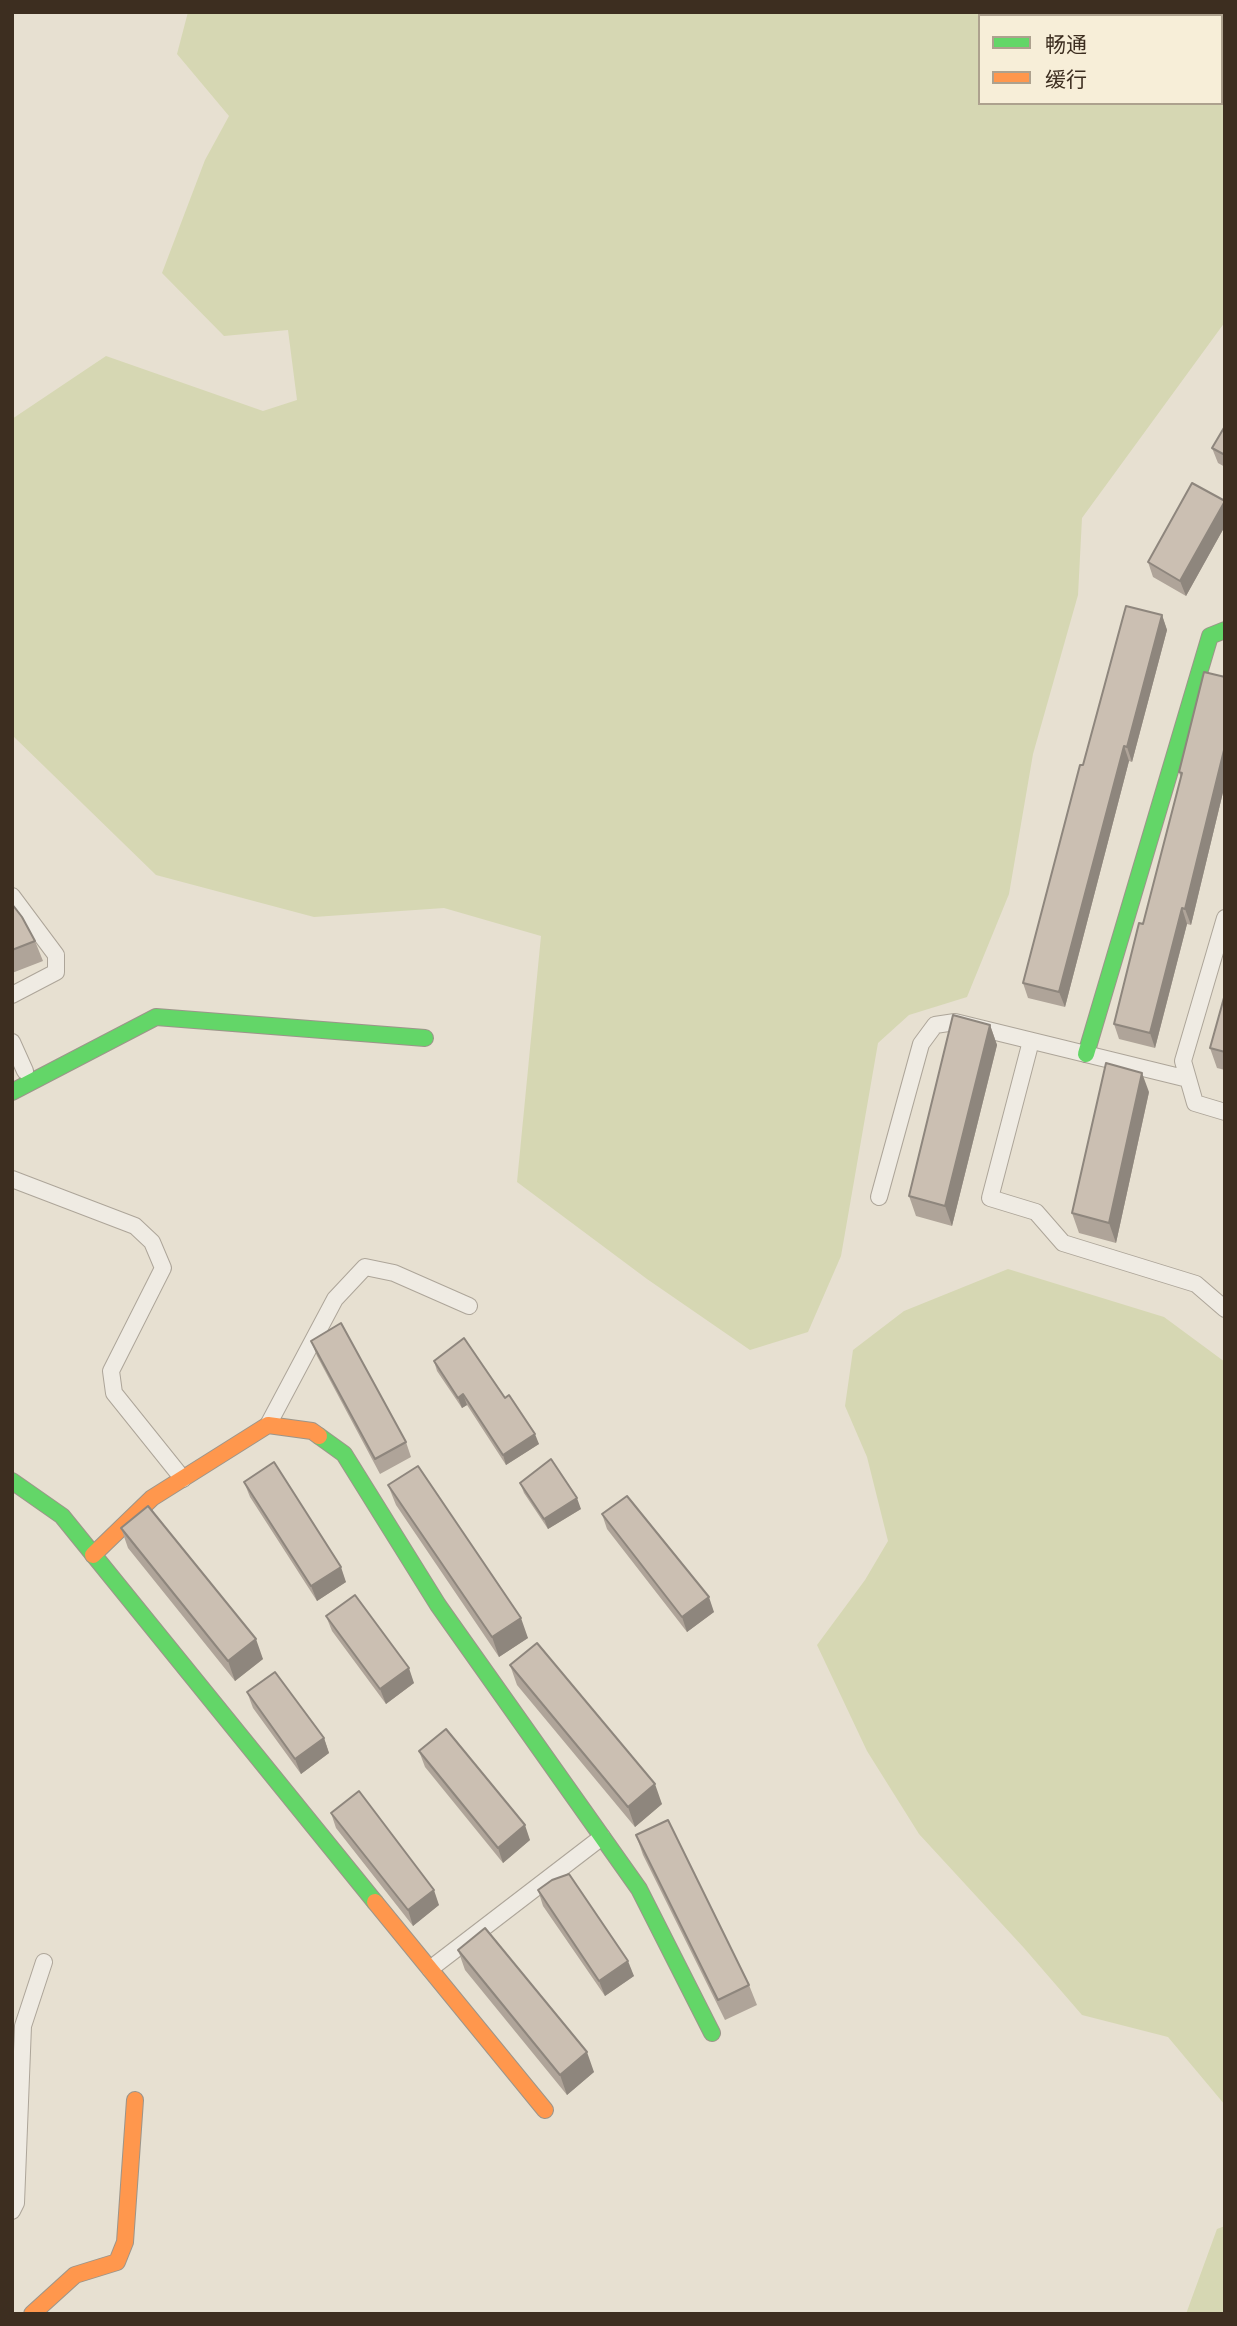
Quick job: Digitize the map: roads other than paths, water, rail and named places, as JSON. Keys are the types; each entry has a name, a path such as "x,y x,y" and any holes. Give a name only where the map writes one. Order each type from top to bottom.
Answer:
{"street":[{"path":"1086,1054 1210,636 1225,630"},
{"path":"12,896 56,955 56,972 12,995"},
{"path":"1225,918 1183,1061 1195,1103 1225,1112"},
{"path":"12,1092 156,1017 425,1038"},
{"path":"879,1197 921,1044 935,1025 955,1022 1188,1079"},
{"path":"1031,1041 990,1198 1036,1212 1063,1242 1196,1284 1225,1309"},
{"path":"12,1042 25,1070"},
{"path":"12,1179 135,1226 152,1242 163,1268 111,1371 114,1393 183,1479"},
{"path":"93,1555 152,1498 268,1425 335,1299 365,1267 394,1273 469,1306"},
{"path":"268,1425 312,1431 344,1454 438,1605 639,1889 712,2033"},
{"path":"12,1481 62,1516 545,2110"},
{"path":"430,1969 602,1836"},
{"path":"12,2211 16,2203 23,2026 44,1962"},
{"path":"32,2314 75,2275 117,2262 124,2242 135,2099"}]}
